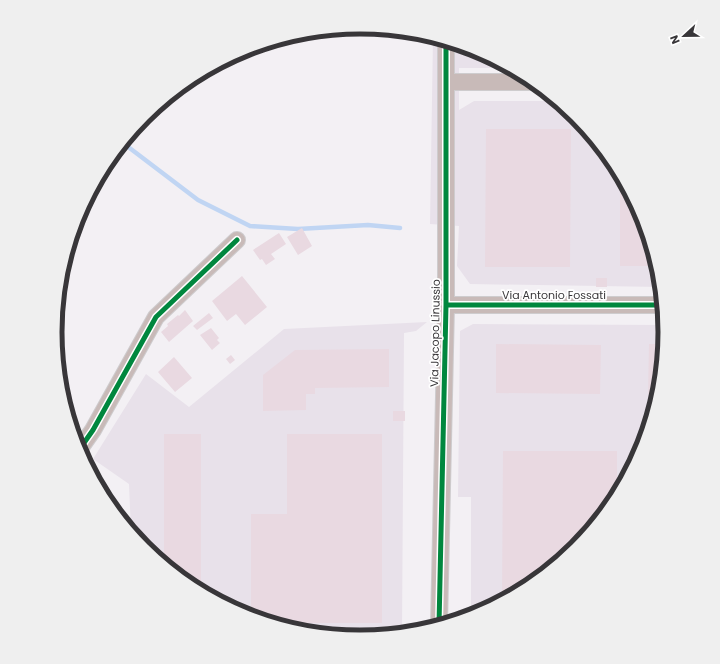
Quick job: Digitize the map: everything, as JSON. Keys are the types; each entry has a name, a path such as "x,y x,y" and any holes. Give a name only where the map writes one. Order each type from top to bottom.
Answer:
{"street":[{"name":"Via Jacopo Linussio","path":"439,619 446,305 446,47"},
{"path":"446,82 523,82"},
{"path":"84,443 93,430 156,317 237,240"},
{"name":"Via Antonio Fossati","path":"446,305 656,305"}],"shaded area":[{"path":"433,43 456,50 498,68 459,68 459,110 474,101 547,101 571,121 608,166 627,200 648,255 654,287 470,284 457,266 459,226 430,224"},
{"path":"427,322 416,331 404,333 402,627 360,630 302,624 264,614 211,590 194,580 149,543 131,521 129,484 93,459 146,374 189,407 284,329"},
{"path":"473,324 658,325 658,332 655,371 648,409 627,464 608,498 571,543 556,556 526,580 492,599 471,608 471,497 458,497 460,331"},
{"path":"458,610 466,610 459,613"}],"building":[{"path":"486,129 571,129 570,267 485,267"},
{"path":"620,187 642,236 650,266 620,266"},
{"path":"302,228 312,246 298,255 287,237"},
{"path":"279,233 286,244 271,254 275,259 266,265 262,259 260,260 253,250"},
{"path":"242,276 267,307 245,325 236,314 227,321 212,301"},
{"path":"596,278 607,278 607,287 596,287"},
{"path":"185,310 193,321 169,342 161,332 168,326 167,324"},
{"path":"209,313 213,318 197,330 193,326"},
{"path":"211,328 219,338 217,340 220,343 212,350 200,335"},
{"path":"496,344 601,345 600,394 496,393"},
{"path":"649,344 657,344 652,390 651,394 648,394"},
{"path":"389,349 389,387 315,388 315,394 306,394 306,410 263,411 263,375 295,350"},
{"path":"231,355 235,360 230,364 226,359"},
{"path":"174,357 192,378 175,392 158,372"},
{"path":"393,411 405,411 405,421 393,421"},
{"path":"164,434 201,434 201,584 164,556"},
{"path":"287,434 382,434 382,623 297,623 283,620 251,609 251,514 287,514"},
{"path":"503,451 617,451 617,483 608,498 584,528 571,543 556,556 526,580 502,594"}],"waterway":[{"path":"128,146 198,200 250,226 298,229 368,225 400,228"}],"cycle path":[{"path":"439,619 446,305 446,47"},
{"path":"84,443 93,430 156,317 237,240"},
{"path":"446,305 656,305"}]}
